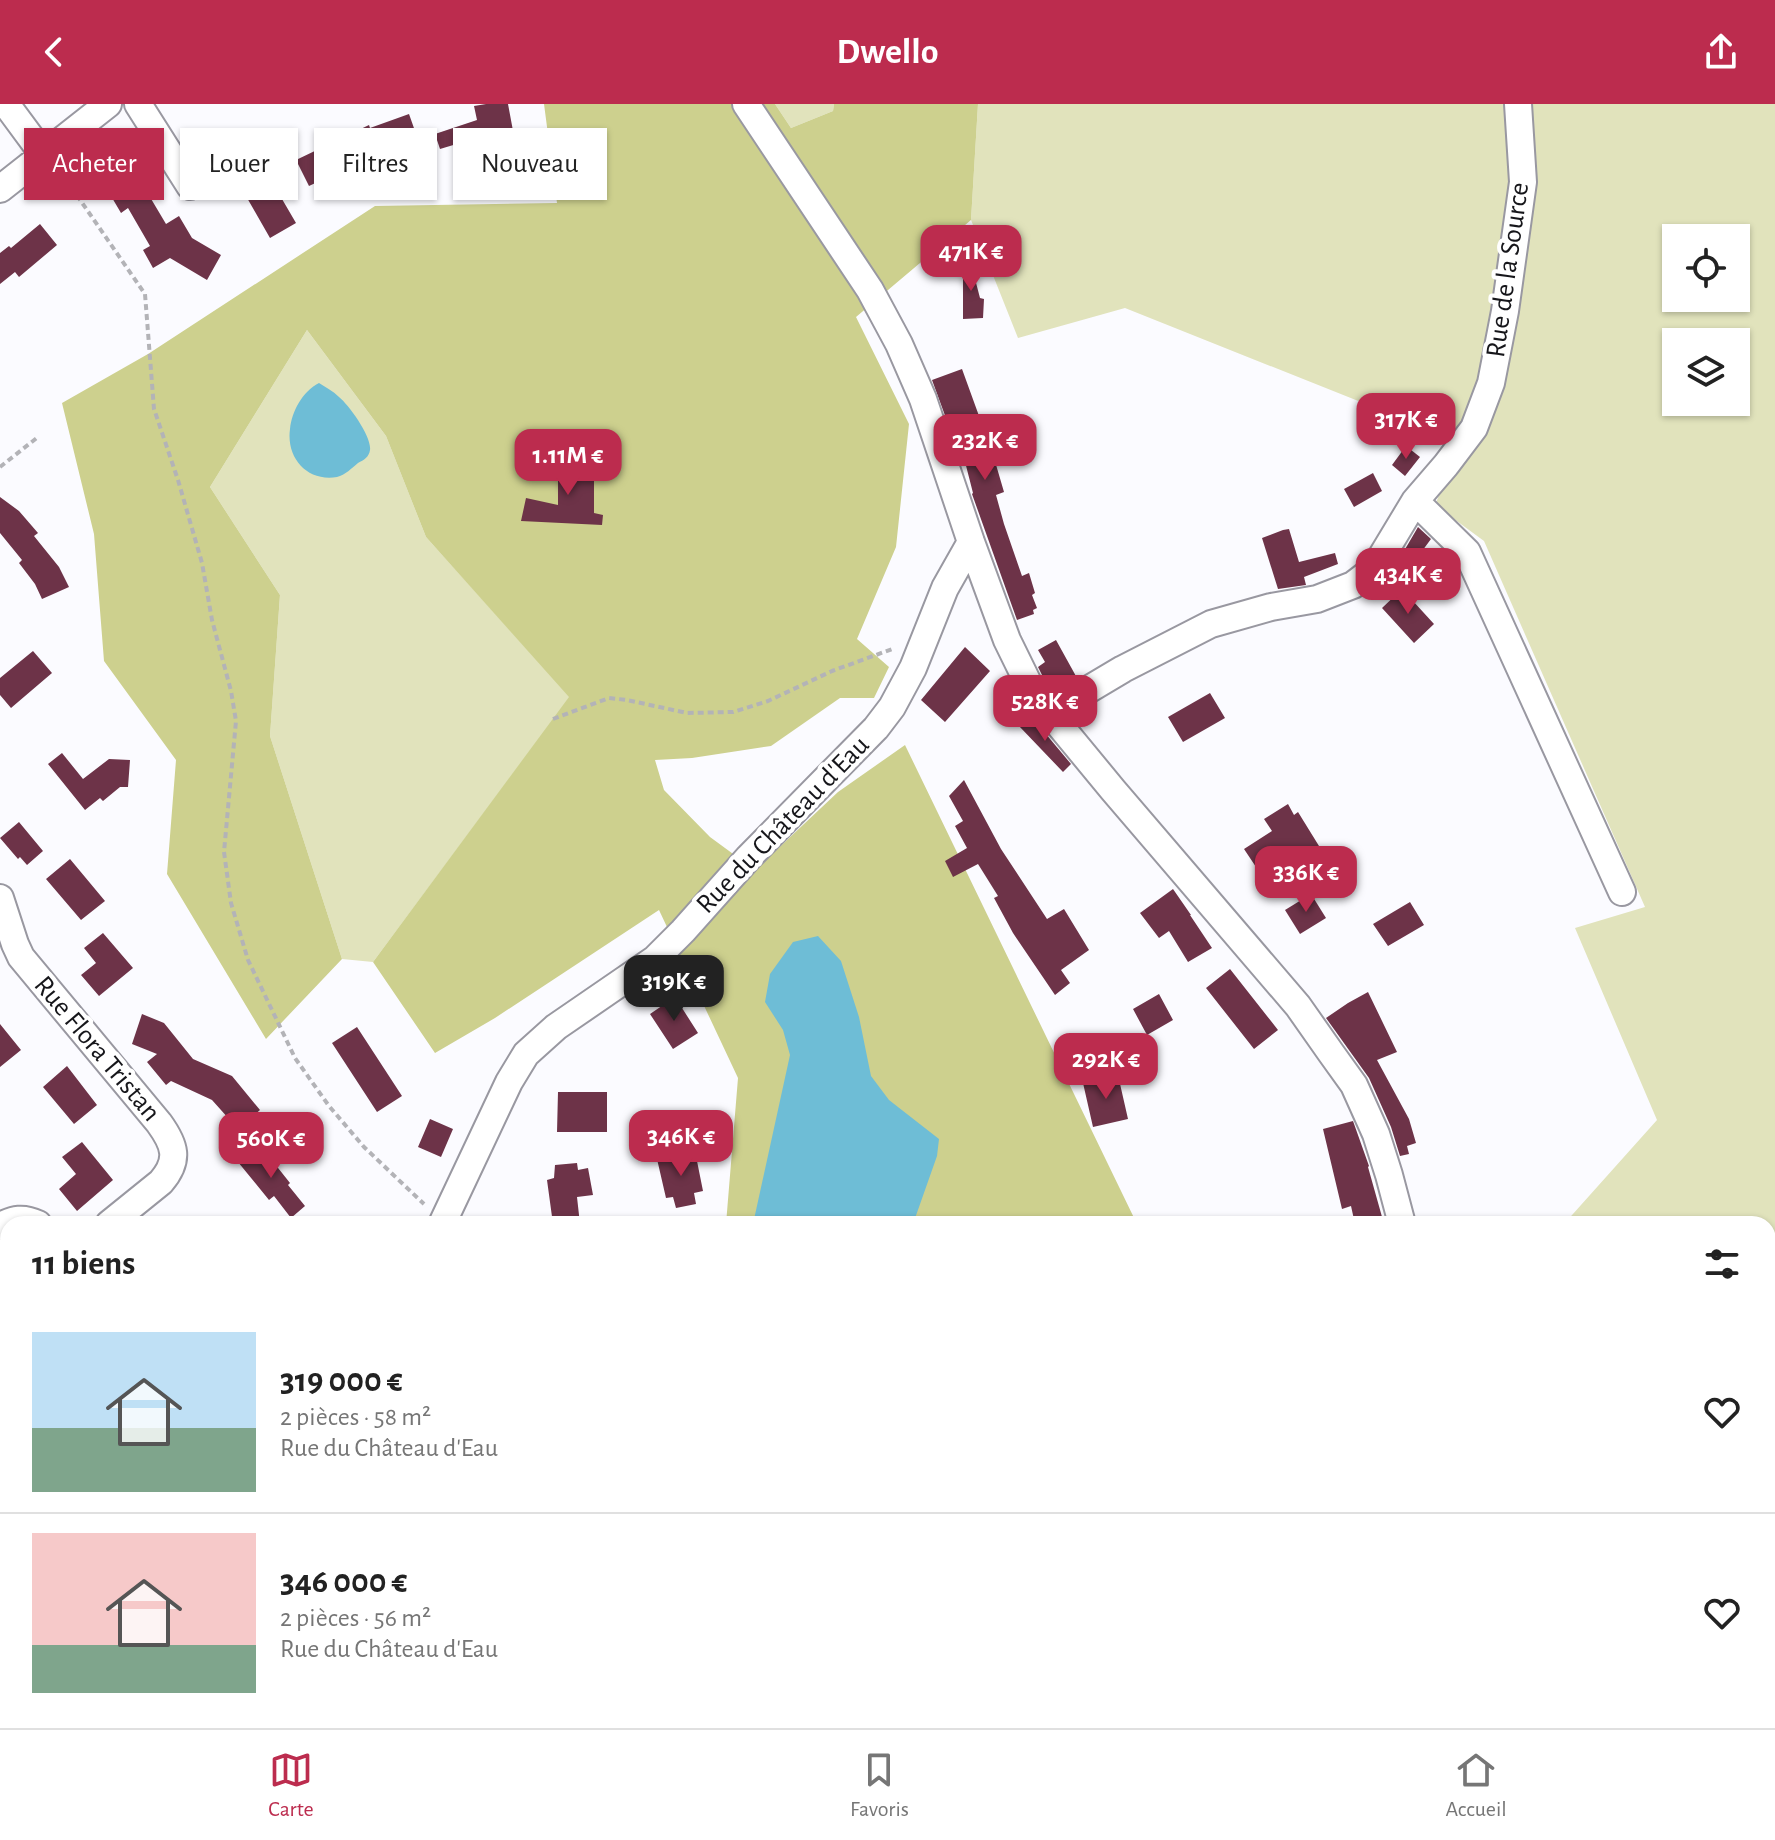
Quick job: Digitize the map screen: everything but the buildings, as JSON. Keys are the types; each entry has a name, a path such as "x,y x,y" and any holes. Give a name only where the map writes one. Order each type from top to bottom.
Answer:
{"street":[{"path":"6,104 24,128"},
{"path":"77,128 108,104"},
{"path":"138,104 180,170"},
{"path":"746,104 870,290 899,344 923,399 1007,640 1033,693 1298,1006 1354,1085 1376,1134 1400,1216"},
{"name":"Rue de la Source","path":"1049,713 1123,669 1211,624 1271,607 1317,599 1353,585 1374,569 1415,501 1474,428 1491,383 1505,311 1523,182 1518,104"},
{"path":"0,189 24,169"},
{"path":"1415,501 1467,552 1622,892"},
{"name":"Rue du Château d'Eau","path":"446,1216 509,1082 526,1054 556,1027 655,959 749,857 876,728 892,707 913,668 945,588 971,542"},
{"name":"Rue Flora Tristan","path":"0,898 21,957 159,1123 172,1145 174,1157 168,1174 119,1216"}],"path":[{"path":"80,200 145,294 154,409 202,563 236,721 224,852 231,903 248,960 295,1058 329,1106 364,1147 436,1216"},
{"path":"0,467 38,437"},
{"path":"553,719 609,698 687,713 733,712 768,701 832,671 924,640"}],"green space":[{"path":"544,104 775,104 791,128 833,111 834,104 978,104 971,220 856,317 909,424 896,547 857,639 889,667 874,698 840,698 771,746 692,758 655,760 664,790 710,837 755,870 838,792 905,745 1133,1216 727,1216 738,1078 659,910 495,1018 435,1053 373,962 569,697 426,537 386,436 307,330 210,487 280,595 270,736 342,959 266,1039 167,874 176,760 104,661 94,534 62,403 148,354 375,206 607,200 607,128 547,128"},
{"path":"775,104 834,104 833,111 791,128"},
{"path":"978,104 1775,104 1775,1216 1571,1216 1657,1120 1575,928 1645,907 1484,541 1435,505 1461,442 1125,308 1018,338 971,220"},
{"path":"307,330 386,436 426,537 570,697 373,962 342,959 270,736 280,595 210,487"}],"water":[{"path":"319,383 348,407 370,444 366,458 337,477 326,478 308,472 291,449 293,415 303,397"},
{"path":"818,936 841,961 859,1017 871,1076 889,1100 939,1139 937,1156 916,1216 755,1216 790,1055 783,1030 765,1002 770,974 793,942"}]}
